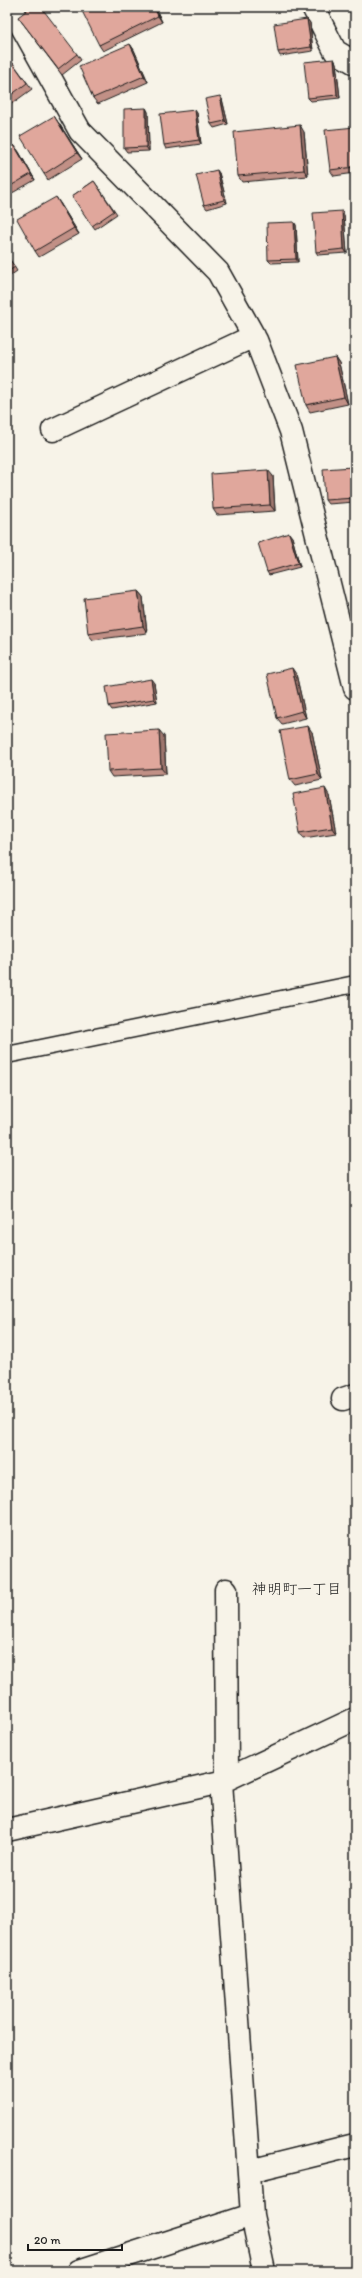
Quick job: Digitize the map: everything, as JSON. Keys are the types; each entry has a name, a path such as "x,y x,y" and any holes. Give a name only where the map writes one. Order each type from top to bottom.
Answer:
{"street":[{"path":"313,7 335,51 355,63"},
{"path":"13,11 80,131 218,272 254,336 291,431 355,688"},
{"path":"53,430 254,336"},
{"path":"226,1590 224,1781 252,2215 264,2271"},
{"path":"7,1830 224,1781 355,1719"},
{"path":"249,2170 355,2144"},
{"path":"79,2271 252,2215"}],"lane":[{"path":"7,1055 355,984"}],"building":[{"path":"31,7 41,7 77,54 58,69 18,17"},
{"path":"80,7 154,7 158,16 99,45"},
{"path":"307,19 311,47 278,52 274,24"},
{"path":"130,44 144,76 93,98 79,66"},
{"path":"7,55 27,83 7,98"},
{"path":"334,59 337,95 308,98 304,62"},
{"path":"220,96 225,121 211,124 205,99"},
{"path":"146,108 146,147 124,148 124,109"},
{"path":"195,110 199,140 164,145 160,114"},
{"path":"54,116 77,153 44,174 20,136"},
{"path":"300,125 304,170 238,176 234,132"},
{"path":"355,127 355,167 330,170 325,130"},
{"path":"14,145 31,174 7,188 7,150"},
{"path":"217,170 224,200 204,205 196,175"},
{"path":"94,181 114,211 92,226 72,196"},
{"path":"56,197 74,228 35,251 17,219"},
{"path":"342,211 344,249 316,252 313,213"},
{"path":"294,222 296,259 268,260 267,223"},
{"path":"7,256 15,267 7,272"},
{"path":"335,357 344,397 306,405 297,365"},
{"path":"353,467 355,498 325,500 323,469"},
{"path":"268,470 270,505 213,509 211,474"},
{"path":"289,533 298,563 267,572 258,543"},
{"path":"138,591 143,626 88,634 84,598"},
{"path":"292,668 302,711 277,718 267,674"},
{"path":"151,679 154,699 109,706 106,687"},
{"path":"308,726 318,774 290,780 280,731"},
{"path":"159,730 161,768 108,771 106,733"},
{"path":"325,788 332,827 300,832 293,794"}],"district":[{"name":"神明町一丁目","path":"297,1589"}]}
